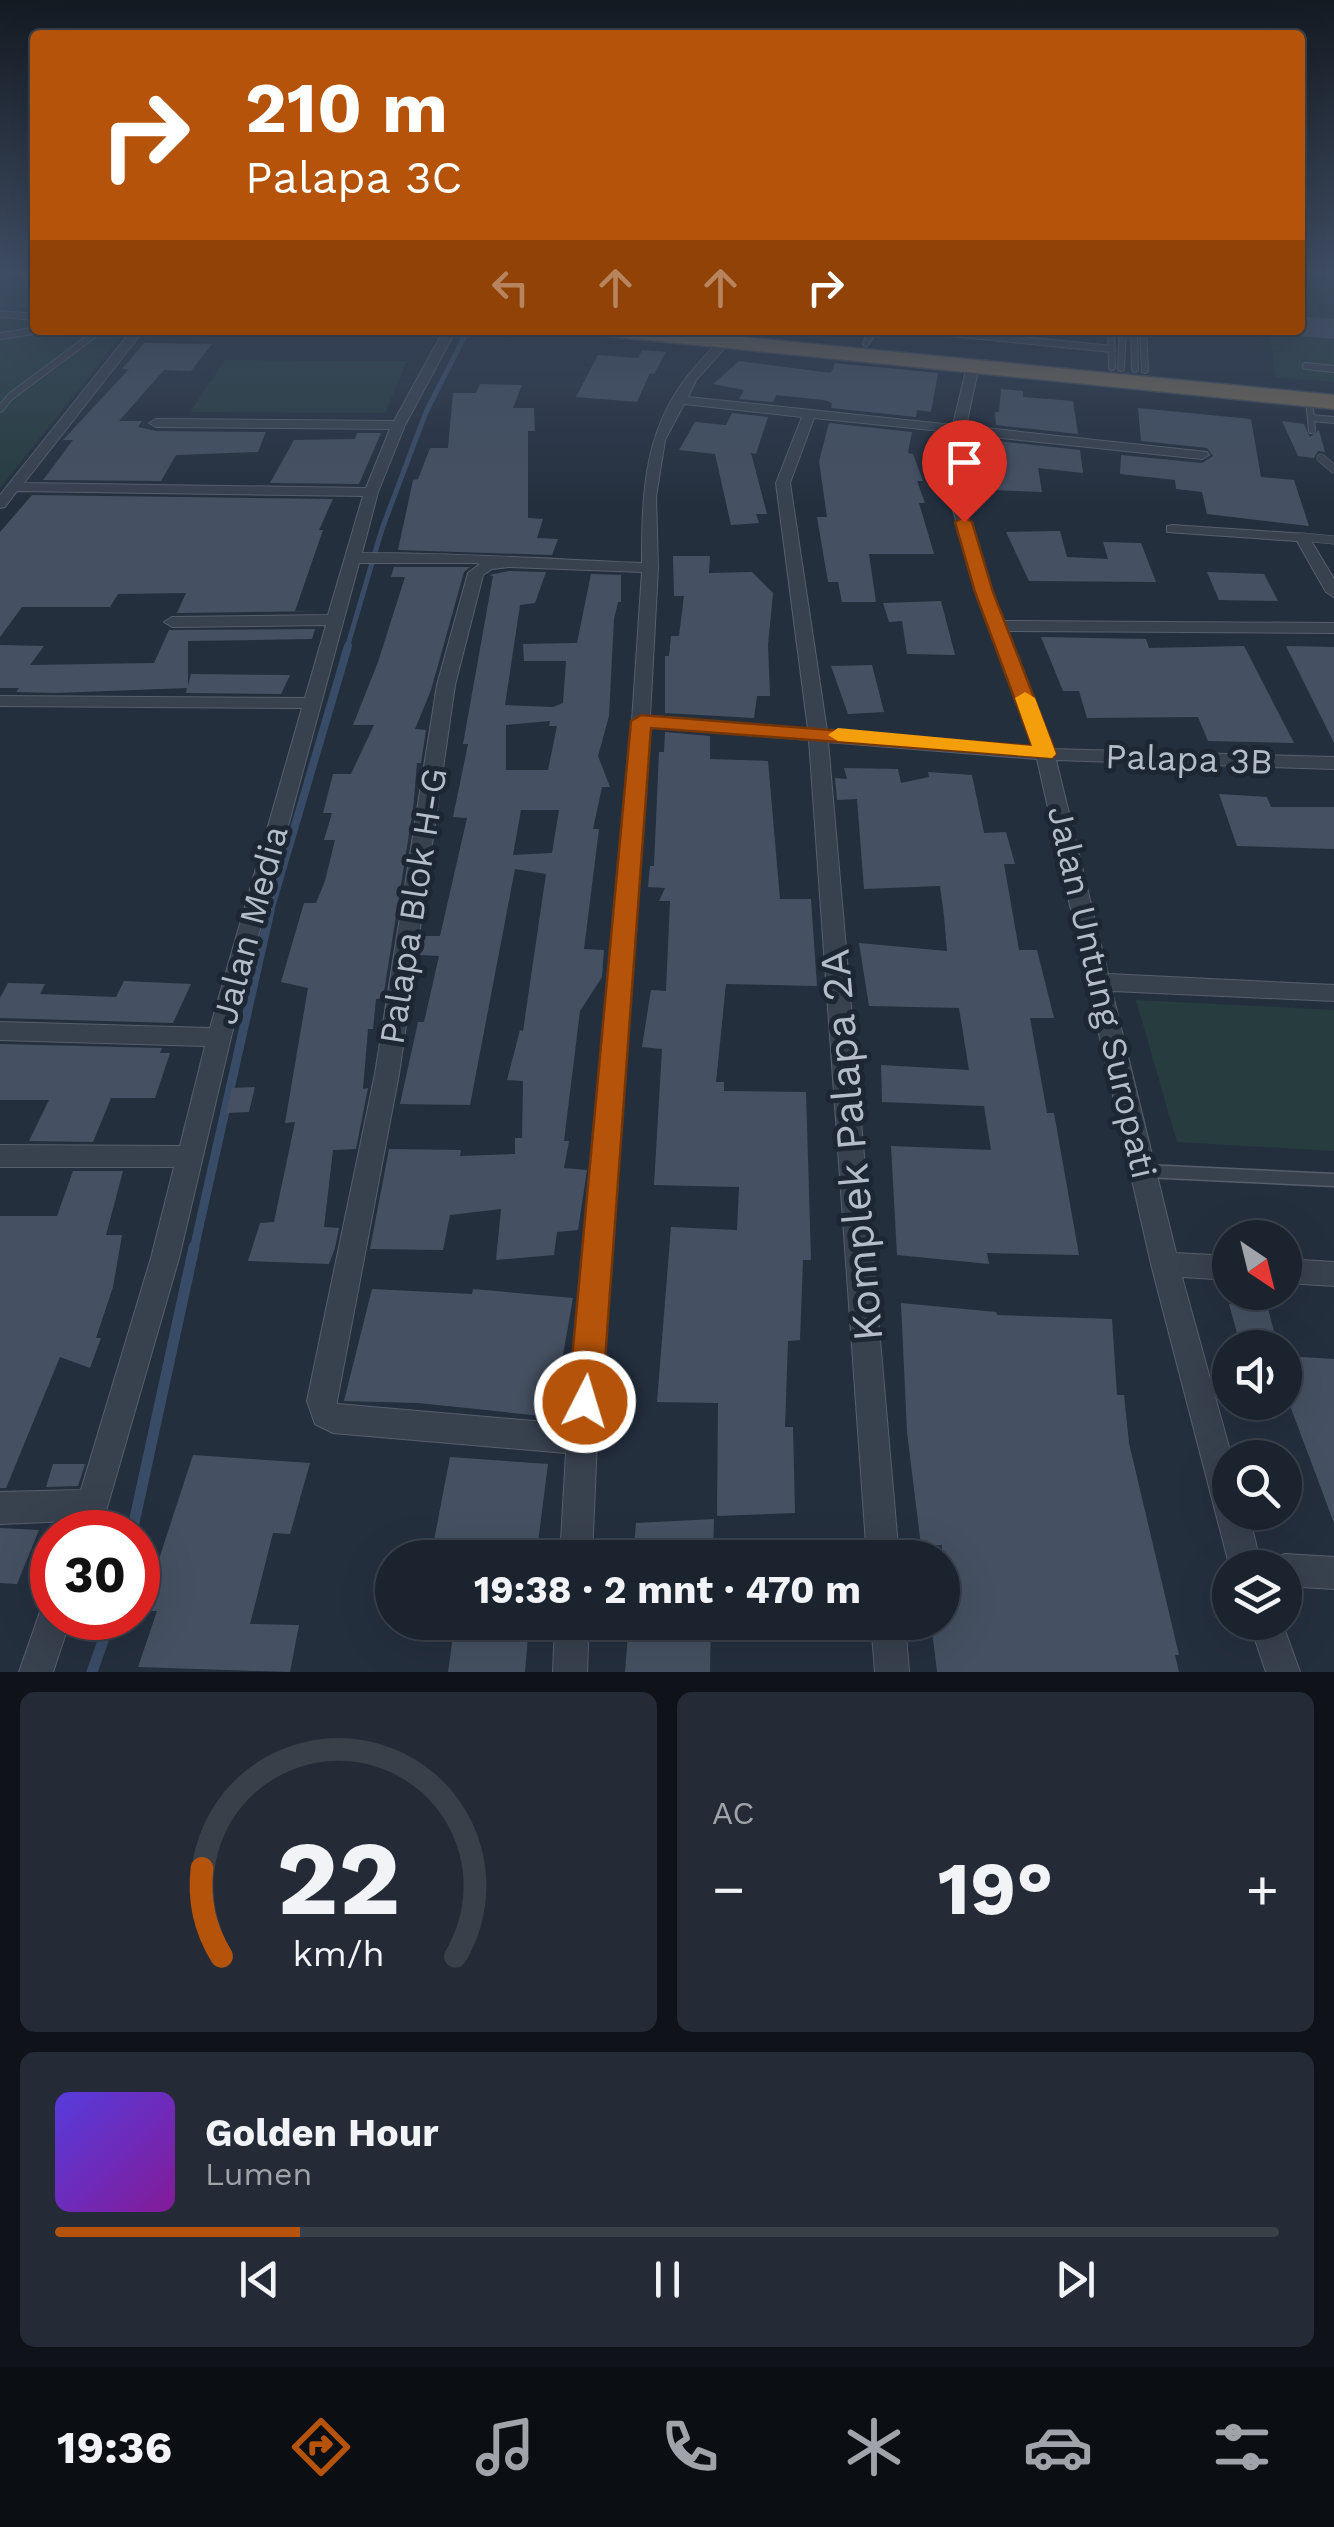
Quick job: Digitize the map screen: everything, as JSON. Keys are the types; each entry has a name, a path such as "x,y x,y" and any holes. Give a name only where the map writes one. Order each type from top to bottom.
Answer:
{"highway":[{"path":"836,349 1311,408 1334,402"},
{"path":"985,349 1334,388"}],"street":[{"path":"0,504 123,349"},
{"name":"Jalan Media","path":"91,1510 371,492 398,424 439,349"},
{"path":"577,1540 641,721 650,568 649,497 658,440 691,378 719,349"},
{"name":"Jalan Untung Suropati","path":"972,366 953,452 954,488 973,557 1045,754 1165,1264 1212,1440"},
{"path":"681,400 1202,455"},
{"name":"Komplek Palapa 2A","path":"810,412 783,483 818,732 882,1540"},
{"path":"156,423 398,424"},
{"path":"13,487 371,492"},
{"path":"1172,529 1302,537 1334,592"},
{"path":"352,558 475,558 498,563 650,568"},
{"name":"Palapa Blok H-G","path":"498,563 476,573 446,685 388,1074 322,1400 324,1414 582,1440"},
{"path":"172,622 335,620"},
{"path":"999,626 1334,628"},
{"path":"0,701 310,703"},
{"name":"Palapa 3B","path":"641,721 818,732 1045,754 1334,763"},
{"path":"1100,982 1334,994"},
{"path":"0,1031 220,1038"},
{"path":"0,1156 190,1157"},
{"path":"1165,1264 1212,1267"},
{"path":"1302,1272 1334,1274"},
{"path":"0,1508 30,1512"},
{"path":"1302,1571 1334,1572"},
{"path":"36,1672 47,1640"},
{"path":"570,1672 571,1640"},
{"path":"889,1640 892,1672"},
{"path":"1272,1640 1282,1672"}],"lane":[{"path":"0,409 75,349"},
{"path":"1032,349 1125,365"},
{"path":"1119,349 1125,365"},
{"path":"1125,349 1125,365"},
{"path":"1125,365 1129,349"},
{"path":"1125,365 1133,349"},
{"path":"1306,366 1334,369"},
{"path":"0,396 12,396"},
{"path":"1311,408 1334,420"},
{"path":"1311,408 1312,430"},
{"path":"1321,458 1334,468"},
{"path":"1302,537 1334,540"},
{"path":"1144,1171 1334,1180"}],"green space":[{"path":"0,349 111,349 0,488"},
{"path":"1272,349 1334,349 1334,382 1275,377"},
{"path":"225,360 407,361 385,413 190,412"},
{"path":"1136,1000 1334,1010 1334,1151 1177,1142"}],"building":[{"path":"139,349 208,349 191,371 164,370 119,421 142,421 138,427 156,431 266,432 258,452 176,455 161,481 43,480 73,440 63,440 129,369 122,369"},
{"path":"642,350 666,352 654,374 650,373 637,402 576,397 598,355 638,358"},
{"path":"739,361 831,373 835,363 938,373 931,412 917,410 916,417 831,408 832,403 824,400 776,395 773,402 739,399 744,390 713,384"},
{"path":"480,384 522,385 513,408 534,408 535,431 528,431 528,518 543,519 537,538 558,539 552,555 398,550 413,480 418,479 430,448 448,448 453,393 476,393"},
{"path":"1001,389 1023,391 1023,397 1073,401 1078,434 996,425"},
{"path":"1138,408 1251,419 1261,477 1294,480 1309,526 1207,514 1202,492 1176,489 1175,480 1120,474 1121,455 1202,463 1213,456 1207,448 1141,441"},
{"path":"732,413 768,417 756,454 751,453 767,514 756,514 759,523 731,525 715,454 679,450 695,422 726,425"},
{"path":"1282,421 1304,424 1310,437 1319,430 1325,452 1318,451 1314,458 1298,456"},
{"path":"829,423 912,432 908,453 913,454 923,481 917,481 925,503 919,503 934,554 869,554 876,602 842,602 838,582 828,582 817,517 827,517 819,461"},
{"path":"357,433 381,433 359,484 270,483 294,440 355,439"},
{"path":"998,441 1080,450 1083,473 1038,468 1042,492 991,490 987,450 999,451"},
{"path":"32,495 333,499 319,530 323,530 295,611 321,611 177,613 186,593 118,594 110,607 22,607 0,637 0,532"},
{"path":"1060,531 1067,557 1108,559 1103,542 1141,543 1156,582 1029,581 1006,532"},
{"path":"673,556 710,556 709,573 752,572 773,593 768,645 770,696 757,696 754,718 665,713 665,656 669,656 671,636 679,636 684,596 674,596"},
{"path":"394,567 470,567 464,572 431,690 415,729 426,730 421,763 417,763 383,998 376,999 373,1029 368,1029 363,1089 368,1088 356,1149 333,1150 324,1227 339,1228 329,1264 248,1261 260,1223 274,1222 295,1122 285,1123 308,988 281,982 304,903 316,903 325,881 335,840 324,840 332,813 323,813 333,774 351,774 374,725 353,725 405,577 391,577"},
{"path":"546,572 535,603 520,605 505,705 553,707 563,703 566,661 524,661 523,644 577,643 591,574 621,575 621,602 614,619 609,716 598,756 610,787 602,787 593,829 599,829 584,949 604,950 602,977 580,1011 564,1141 569,1141 564,1168 587,1170 578,1230 557,1232 554,1255 496,1260 501,1209 450,1215 443,1250 370,1249 389,1149 461,1150 460,1156 515,1154 515,1138 522,1138 523,1081 507,1080 520,1030 523,1031 546,874 515,869 470,1105 400,1104 418,1022 424,1022 439,956 420,955 423,936 440,936 467,818 453,817 493,576 489,575","holes":["550,721 549,726 557,726 548,770 506,770 506,725","521,810 559,810 552,853 513,855"]},
{"path":"1207,572 1264,574 1278,601 1219,600"},
{"path":"941,601 955,655 907,654 902,621 889,622 883,603"},
{"path":"315,629 312,639 188,641 188,686 191,674 290,675 281,694 186,693 187,688 55,693 0,688 0,645 44,646 30,665 154,663 169,630"},
{"path":"1041,637 1146,639 1149,648 1244,646 1294,743 1208,741 1198,717 1087,718 1079,691 1063,691"},
{"path":"1286,646 1334,647 1334,743"},
{"path":"872,665 884,712 848,714 831,666"},
{"path":"665,732 710,736 710,759 768,761 780,899 811,899 817,986 726,984 716,1082 724,1082 724,1091 806,1092 811,1260 803,1260 800,1340 788,1341 785,1427 793,1427 795,1513 717,1516 718,1403 657,1402 671,1227 737,1230 739,1187 654,1185 662,1049 642,1047 651,990 666,991 670,901 659,901 665,888 648,887 650,866 654,866 659,752 664,752"},
{"path":"844,768 898,769 901,783 929,777 928,772 972,775 984,833 1006,832 1015,864 1004,864 1019,950 1037,950 1054,1018 1030,1018 1047,1113 1054,1113 1079,1255 987,1253 989,1264 897,1255 891,1146 991,1150 984,1106 882,1102 881,1065 969,1070 959,1008 869,1006 859,943 947,951 944,916 940,886 864,889 857,799 837,800 835,778 847,779"},
{"path":"1219,794 1267,797 1271,807 1334,807 1334,849 1237,846"},
{"path":"124,981 191,984 173,1023 0,1018 0,998 8,983 45,984 40,994 116,997"},
{"path":"0,1044 162,1048 160,1053 170,1053 155,1098 111,1098 93,1142 29,1141 49,1100 0,1100"},
{"path":"255,1087 249,1112 226,1113 232,1088"},
{"path":"73,1171 123,1171 106,1235 122,1235 113,1287 90,1368 60,1357 6,1488 0,1488 0,1216 57,1216"},
{"path":"372,1289 472,1294 473,1289 573,1298 552,1417 418,1403 344,1401"},
{"path":"901,1303 997,1315 1112,1319 1117,1395 1124,1395 1129,1443 1179,1655 1175,1655 1179,1672 937,1672 933,1640 960,1640 960,1540 920,1540 907,1432"},
{"path":"1231,1310 1268,1310 1274,1330 1236,1330"},
{"path":"1302,1357 1334,1359 1334,1523 1295,1420 1302,1420"},
{"path":"193,1455 310,1463 290,1534 273,1533 250,1624 299,1625 290,1672 138,1667 147,1640 160,1640 160,1556"},
{"path":"450,1457 548,1464 538,1540 434,1540"},
{"path":"53,1464 85,1464 78,1486 46,1487"},
{"path":"714,1519 713,1540 635,1540 636,1523"},
{"path":"0,1528 30,1530 30,1552 17,1584 0,1583"},
{"path":"452,1640 528,1640 525,1672 448,1672"},
{"path":"628,1640 711,1640 710,1672 625,1672"}],"waterway":[{"path":"347,648 382,529 426,412 458,349"},
{"path":"269,914 348,646"},
{"path":"194,1249 270,911"},
{"path":"137,1510 194,1247"},
{"path":"92,1672 103,1640"}],"slow traffic":[{"path":"838,735 1045,754 1025,698"}],"route":[{"path":"585,1402 641,721 818,732 1045,754 984,592 964,522"}]}
